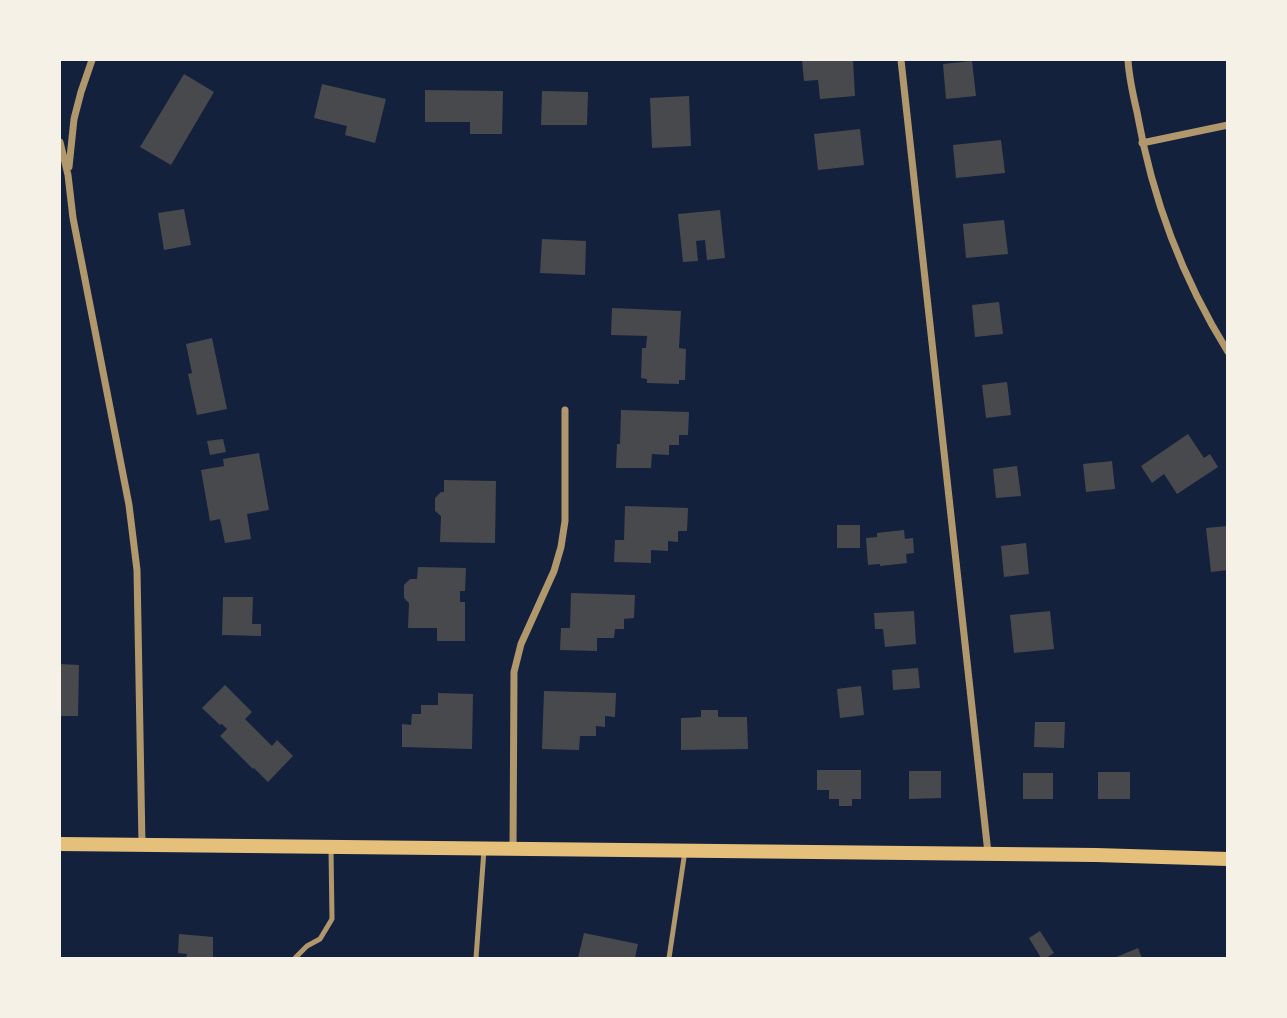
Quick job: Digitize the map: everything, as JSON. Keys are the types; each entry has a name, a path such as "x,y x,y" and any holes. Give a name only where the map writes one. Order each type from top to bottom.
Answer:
{"main road":[{"path":"60,844 1096,855 1227,859"}],"street":[{"path":"68,175 74,119 92,60"},
{"path":"901,60 989,854"},
{"path":"1128,60 1142,143 1157,199 1196,296 1227,352"},
{"path":"1142,143 1227,125"},
{"path":"60,142 128,505 137,570 142,844"},
{"path":"513,849 514,672 521,644 554,571 561,547 565,521 565,410"}],"lane":[{"path":"295,958 307,946 320,939 332,919 331,846"},
{"path":"476,958 484,849"},
{"path":"669,958 685,851"}],"building":[{"path":"802,60 853,60 855,96 820,99 818,80 804,81"},
{"path":"972,61 976,96 946,99 943,64"},
{"path":"184,74 214,92 171,165 140,147"},
{"path":"322,84 386,99 375,143 345,135 347,126 314,118"},
{"path":"425,90 503,91 502,134 470,134 470,122 425,122"},
{"path":"542,91 588,92 587,125 541,125"},
{"path":"689,96 691,146 652,148 650,98"},
{"path":"860,129 864,165 818,170 814,134"},
{"path":"1001,140 1005,173 956,178 953,145"},
{"path":"184,209 191,245 164,250 158,213"},
{"path":"720,210 725,258 707,260 705,240 696,241 698,261 683,262 678,214"},
{"path":"1004,220 1008,254 966,258 963,224"},
{"path":"542,239 586,241 585,275 540,273"},
{"path":"999,302 1003,334 975,337 972,305"},
{"path":"612,308 681,311 679,348 686,349 685,380 679,380 679,384 647,383 647,379 641,378 642,348 646,348 647,336 611,335"},
{"path":"212,338 227,409 197,415 188,374 192,373 186,344"},
{"path":"1007,382 1011,415 986,418 982,385"},
{"path":"621,410 689,412 688,435 679,435 679,445 669,445 669,455 652,454 651,468 616,468"},
{"path":"1188,434 1204,458 1210,454 1218,467 1177,494 1164,474 1152,483 1141,466"},
{"path":"223,439 226,452 210,455 207,441"},
{"path":"259,453 269,510 247,514 251,539 225,543 220,519 210,521 201,470 224,466 223,459"},
{"path":"1112,461 1115,489 1086,492 1083,464"},
{"path":"1017,466 1021,496 996,498 993,469"},
{"path":"444,480 496,481 495,543 440,542 441,516 435,511 435,498 444,492"},
{"path":"625,506 688,508 687,531 678,531 678,542 668,541 668,551 651,550 651,563 614,562 615,540 624,540"},
{"path":"837,525 860,525 860,548 837,548"},
{"path":"1228,526 1228,570 1211,572 1206,528"},
{"path":"904,530 905,539 913,538 914,553 906,554 907,563 868,565 866,538 877,537 877,533"},
{"path":"1026,543 1029,574 1004,577 1001,546"},
{"path":"418,567 466,568 465,591 460,591 460,602 465,602 465,641 437,641 437,628 408,628 409,603 404,598 404,585 410,579 417,579"},
{"path":"571,593 635,595 634,618 624,619 624,629 615,629 614,638 597,638 597,651 560,650 561,628 570,628"},
{"path":"223,597 253,597 252,624 261,624 261,636 222,635"},
{"path":"914,611 916,644 885,647 883,629 875,629 874,613"},
{"path":"1050,611 1054,649 1014,653 1010,615"},
{"path":"60,664 79,665 78,716 60,716"},
{"path":"918,668 920,688 893,690 892,670"},
{"path":"225,685 252,712 245,719 272,746 277,740 293,756 268,782 220,736 227,729 202,708"},
{"path":"861,686 864,715 840,718 837,689"},
{"path":"544,691 616,693 615,717 605,716 605,727 596,726 596,736 580,736 579,750 542,749"},
{"path":"438,693 473,694 472,749 402,747 402,724 411,725 412,714 421,714 421,705 438,705"},
{"path":"701,710 718,710 718,717 747,717 748,749 681,750 681,718 701,717"},
{"path":"1035,722 1065,722 1064,748 1034,747"},
{"path":"817,770 861,770 861,799 852,799 852,806 839,806 839,799 829,799 829,790 817,790"},
{"path":"909,771 941,771 941,798 909,799"},
{"path":"1098,772 1130,772 1130,799 1098,799"},
{"path":"1023,773 1053,773 1053,799 1023,799"},
{"path":"1040,931 1054,953 1046,958 1041,958 1029,938"},
{"path":"584,933 638,944 635,958 578,958"},
{"path":"179,934 213,937 213,958 186,958 187,954 178,953"},
{"path":"1138,948 1142,958 1114,958"}]}
